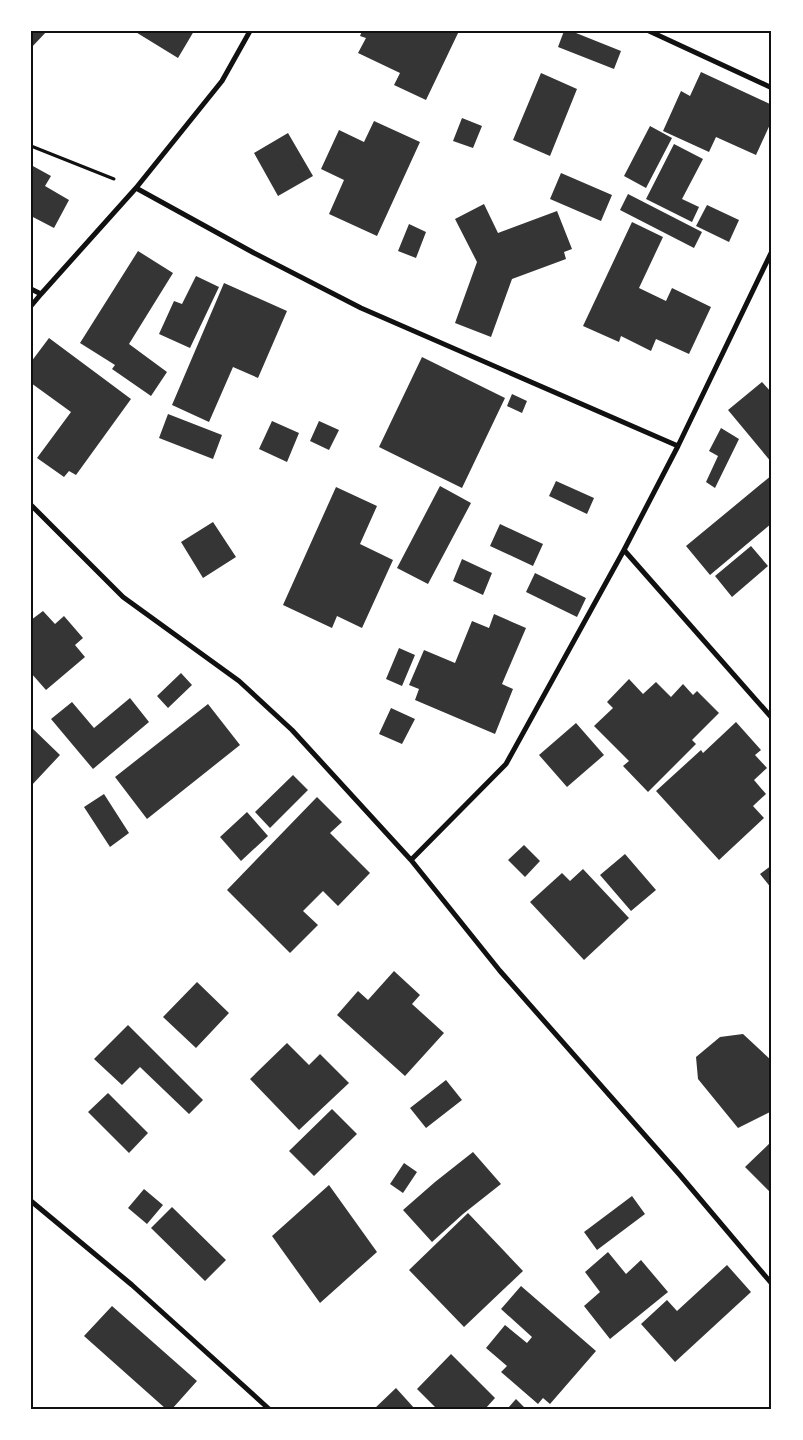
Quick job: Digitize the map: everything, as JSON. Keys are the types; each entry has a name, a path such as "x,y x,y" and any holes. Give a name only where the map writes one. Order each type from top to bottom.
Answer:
{"street":[{"path":"31,306 136,188 222,81 250,31"},
{"path":"649,31 772,88"},
{"path":"136,188 254,254 361,308 678,446"},
{"path":"411,860 506,764 624,550 678,446 772,251"},
{"path":"31,289 40,294"},
{"path":"31,504 123,597 239,681 292,730 411,860 500,971 679,1174 772,1284"},
{"path":"624,550 772,718"},
{"path":"31,1200 132,1285 269,1409"}],"path":[{"path":"31,146 136,188"}],"building":[{"path":"31,31 47,31 31,48"},
{"path":"134,31 194,31 178,58"},
{"path":"362,31 459,31 426,100 394,85 400,73 358,53 366,38 360,36"},
{"path":"564,31 571,31 621,51 614,69 558,47"},
{"path":"701,72 772,105 772,120 756,155 716,137 709,152 663,131 681,91 690,96"},
{"path":"541,73 577,89 550,156 513,140"},
{"path":"462,118 482,126 473,148 453,141"},
{"path":"374,121 420,142 377,236 329,214 344,180 321,169 339,130 364,142"},
{"path":"650,126 672,138 646,188 624,176"},
{"path":"288,133 313,176 278,196 254,153"},
{"path":"674,144 703,159 682,199 699,207 692,222 646,199"},
{"path":"31,165 51,176 45,186 69,200 54,228 31,216"},
{"path":"561,173 612,195 601,221 550,199"},
{"path":"628,194 702,232 694,248 620,210"},
{"path":"484,204 498,233 557,211 572,249 564,252 566,259 512,279 491,337 455,323 477,262 455,219"},
{"path":"707,205 739,220 729,242 696,226"},
{"path":"632,222 663,237 639,288 666,301 672,288 711,307 689,354 656,339 651,351 621,336 619,342 583,326"},
{"path":"409,224 426,232 416,258 398,251"},
{"path":"138,251 173,273 129,344 167,372 151,396 112,369 115,365 80,343"},
{"path":"196,276 219,287 190,348 159,334 174,301 182,304"},
{"path":"224,283 287,311 258,378 233,367 209,422 172,405"},
{"path":"49,338 131,399 76,475 69,471 64,477 37,458 71,412 31,383 31,362"},
{"path":"422,357 505,398 462,488 379,447"},
{"path":"762,382 772,393 772,463 728,410"},
{"path":"512,394 527,401 522,413 507,406"},
{"path":"168,414 222,435 213,459 159,438"},
{"path":"272,421 299,433 287,462 259,449"},
{"path":"319,421 339,430 329,450 310,441"},
{"path":"721,428 739,439 715,488 706,482 718,456 709,451"},
{"path":"772,475 772,523 710,575 686,546"},
{"path":"556,481 594,498 587,514 549,496"},
{"path":"440,486 471,503 428,584 397,568"},
{"path":"336,487 377,506 360,544 393,560 362,628 337,616 332,628 283,605"},
{"path":"213,522 236,557 203,578 181,542"},
{"path":"500,524 543,544 533,566 490,546"},
{"path":"751,546 768,566 732,597 715,576"},
{"path":"462,559 492,573 483,595 453,581"},
{"path":"535,573 586,598 577,617 526,592"},
{"path":"43,611 55,624 64,616 83,638 75,645 85,657 46,690 31,673 31,620"},
{"path":"494,614 526,628 502,684 513,689 495,734 415,700 419,689 409,685 424,650 455,663 472,621 489,628"},
{"path":"399,648 415,655 402,686 386,679"},
{"path":"181,673 192,685 168,708 157,696"},
{"path":"629,679 643,694 656,682 671,697 683,684 693,695 697,691 719,713 692,740 696,744 648,792 623,766 629,761 594,726 613,708 607,702"},
{"path":"130,698 149,722 93,769 51,719 72,702 94,728"},
{"path":"208,704 240,745 147,819 115,777"},
{"path":"391,708 415,719 402,744 379,734"},
{"path":"736,722 761,750 755,755 767,768 754,780 766,794 753,806 764,818 719,860 656,791 701,750 703,753"},
{"path":"576,723 604,755 567,787 539,755"},
{"path":"31,727 60,755 31,786"},
{"path":"293,775 308,790 270,828 255,812"},
{"path":"104,794 129,833 110,847 84,807"},
{"path":"317,797 342,822 330,833 370,873 338,906 323,891 303,911 318,925 290,953 227,890"},
{"path":"247,812 268,836 241,861 220,837"},
{"path":"524,845 540,861 525,877 508,860"},
{"path":"625,854 656,890 631,911 600,875"},
{"path":"772,865 772,889 760,874"},
{"path":"583,869 629,918 584,960 530,902 562,873 570,881"},
{"path":"394,971 420,995 412,1004 444,1033 405,1076 337,1015 358,991 368,1000"},
{"path":"197,982 229,1013 196,1048 163,1017"},
{"path":"128,1025 203,1100 189,1114 140,1067 122,1085 94,1059"},
{"path":"743,1034 772,1061 772,1111 738,1128 698,1079 696,1057 720,1037"},
{"path":"287,1043 309,1065 320,1054 349,1083 299,1130 250,1079"},
{"path":"446,1080 462,1100 426,1128 410,1108"},
{"path":"108,1093 148,1133 129,1153 88,1112"},
{"path":"332,1109 357,1134 314,1176 289,1151"},
{"path":"772,1141 772,1194 745,1167"},
{"path":"473,1152 501,1184 432,1242 403,1210"},
{"path":"404,1163 417,1172 403,1193 390,1184"},
{"path":"329,1185 377,1252 320,1303 272,1236"},
{"path":"144,1189 163,1205 147,1224 128,1208"},
{"path":"632,1196 645,1214 597,1250 584,1232"},
{"path":"172,1207 226,1260 205,1281 151,1228"},
{"path":"468,1213 523,1271 464,1327 409,1270"},
{"path":"608,1252 626,1274 641,1260 668,1292 610,1339 584,1306 600,1292 585,1272"},
{"path":"727,1265 751,1292 675,1362 641,1324 667,1300 677,1311"},
{"path":"521,1286 596,1351 550,1404 543,1398 538,1404 501,1372 507,1366 486,1348 505,1325 527,1343 532,1337 501,1309"},
{"path":"112,1306 197,1381 172,1409 166,1409 84,1336"},
{"path":"451,1354 495,1398 485,1409 437,1409 417,1389"},
{"path":"396,1388 415,1409 374,1409"},
{"path":"516,1399 526,1409 507,1409"}]}
